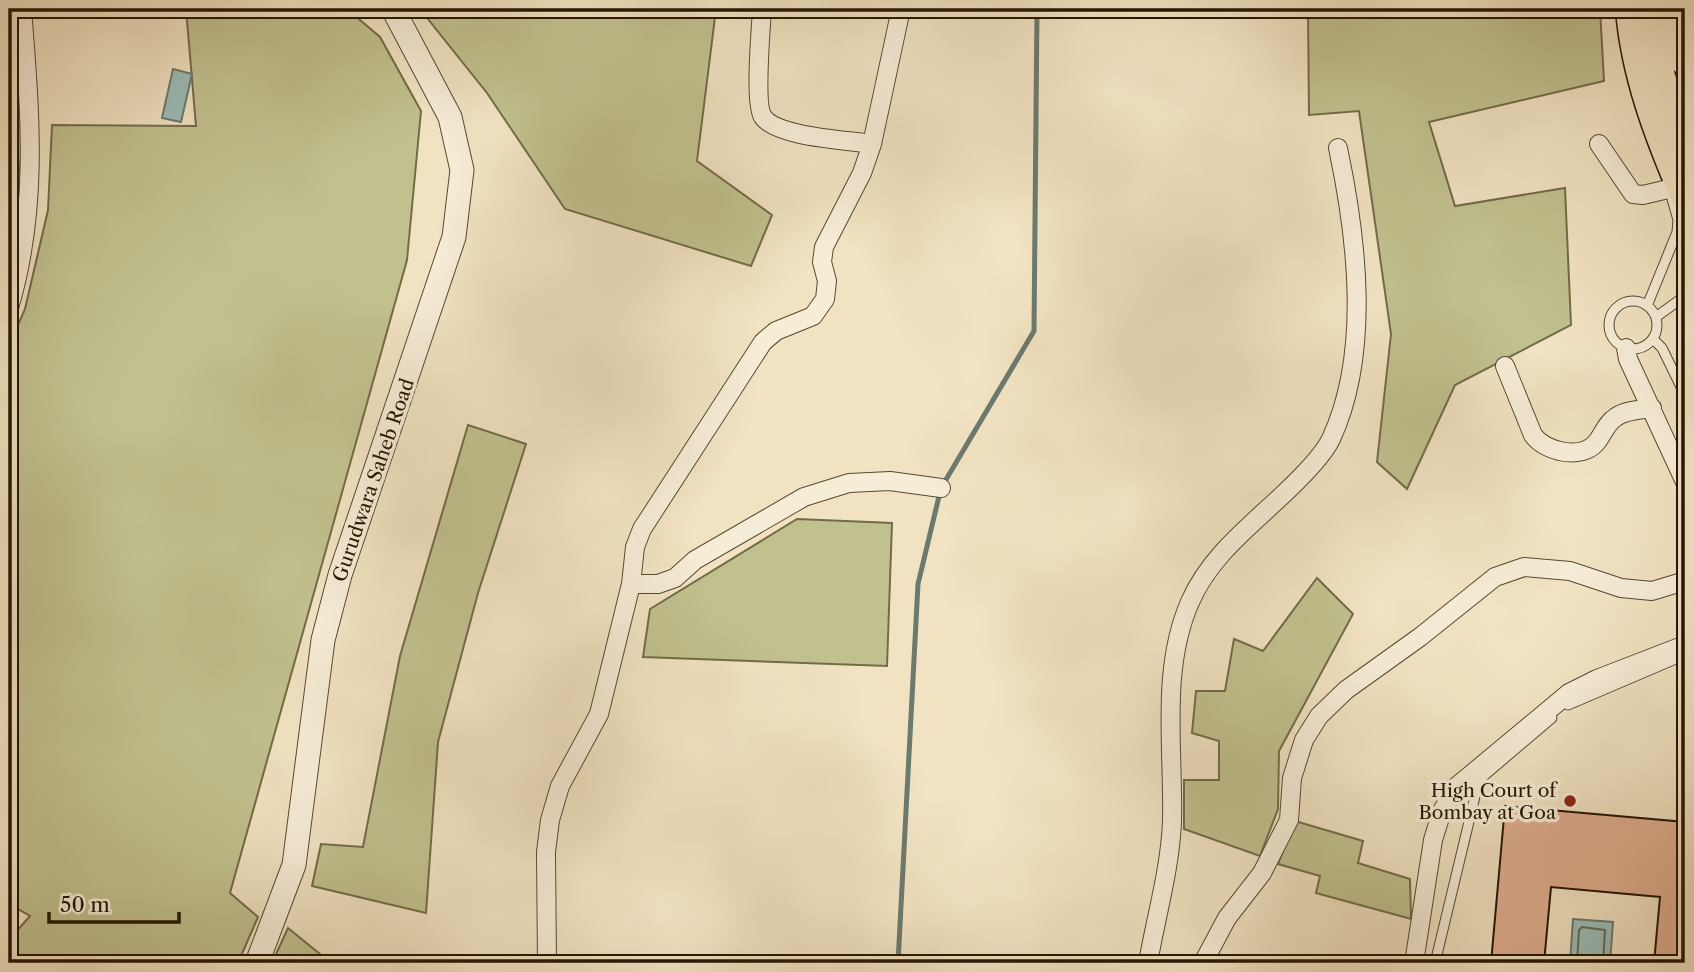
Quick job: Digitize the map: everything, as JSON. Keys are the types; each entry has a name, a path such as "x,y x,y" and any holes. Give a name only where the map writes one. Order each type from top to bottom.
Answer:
{"highway":[{"path":"1650,9 1655,59 1677,183"},
{"path":"1679,9 1685,60"}],"main road":[{"path":"1630,9 1633,40 1651,108 1677,183"}],"street":[{"path":"9,308 20,271 32,166 31,110 22,9"},
{"name":"Gurudwara Saheb Road","path":"257,963 294,865 323,640 340,575 454,237 462,170 450,117 393,9"},
{"path":"762,9 759,100 763,116 779,130 872,144"},
{"path":"547,963 545,852 550,820 560,786 599,714 631,584 635,547 642,529 763,342 776,331 813,316 825,299 827,281 822,261 824,247 862,173 872,144 901,9"},
{"path":"1598,144 1633,194 1677,183"},
{"path":"1148,963 1171,825 1171,698 1179,635 1190,601 1219,555 1298,480 1330,442 1346,396 1356,336 1351,213 1338,148"},
{"path":"1626,348 1628,359 1685,482"},
{"path":"1505,366 1533,435 1538,443 1551,449 1585,450 1595,444 1614,418 1652,408"},
{"path":"631,584 658,584 675,578 695,560 804,497 849,483 890,481 941,488"},
{"path":"1203,963 1227,918 1262,873 1289,820 1292,778 1304,740 1320,716 1346,690 1420,637 1495,577 1524,567 1570,571 1631,589 1651,590 1685,581"},
{"path":"1414,963 1433,840 1442,811 1456,787 1569,693 1597,679 1685,645"}],"lane":[{"path":"1651,108 1652,146"},
{"path":"1647,306 1677,232 1677,183"},
{"path":"1656,317 1647,306 1626,302 1611,318 1611,333 1626,348 1641,348 1653,339 1656,317 1685,296"},
{"path":"1653,339 1662,348 1685,395"},
{"path":"1435,963 1479,780 1573,700 1685,655"}],"green space":[{"path":"186,9 347,9 380,37 421,111 407,260 230,893 258,917 238,963 9,963 9,940 30,916 9,904 9,346 25,309 48,210 52,125 196,126"},
{"path":"420,9 716,9 697,161 772,215 751,266 565,209 487,93"},
{"path":"1308,9 1600,9 1604,81 1429,122 1455,206 1565,188 1571,325 1455,385 1407,489 1377,462 1391,334 1359,111 1309,115"},
{"path":"9,125 25,125 9,255"},
{"path":"468,425 526,444 478,593 438,742 426,913 312,886 321,844 363,847 400,656"},
{"path":"797,519 892,523 887,666 643,657 650,609"},
{"path":"1317,578 1353,614 1279,751 1278,809 1260,856 1184,829 1184,780 1219,780 1219,741 1192,733 1196,691 1225,691 1234,639 1263,651"},
{"path":"1295,821 1363,841 1358,863 1410,879 1411,919 1316,893 1320,876 1278,864"},
{"path":"288,928 331,963 272,963"}],"water":[{"path":"173,69 192,74 181,122 162,118"},
{"path":"1573,919 1613,922 1610,963 1570,963"}],"building":[{"path":"1505,806 1685,822 1685,963 1654,963 1660,897 1551,887 1544,963 1491,963"}],"waterway":[{"path":"898,963 918,584 941,488 1034,331 1037,9"}],"place":[{"name":"High Court of Bombay at Goa","path":"1570,801"}]}
